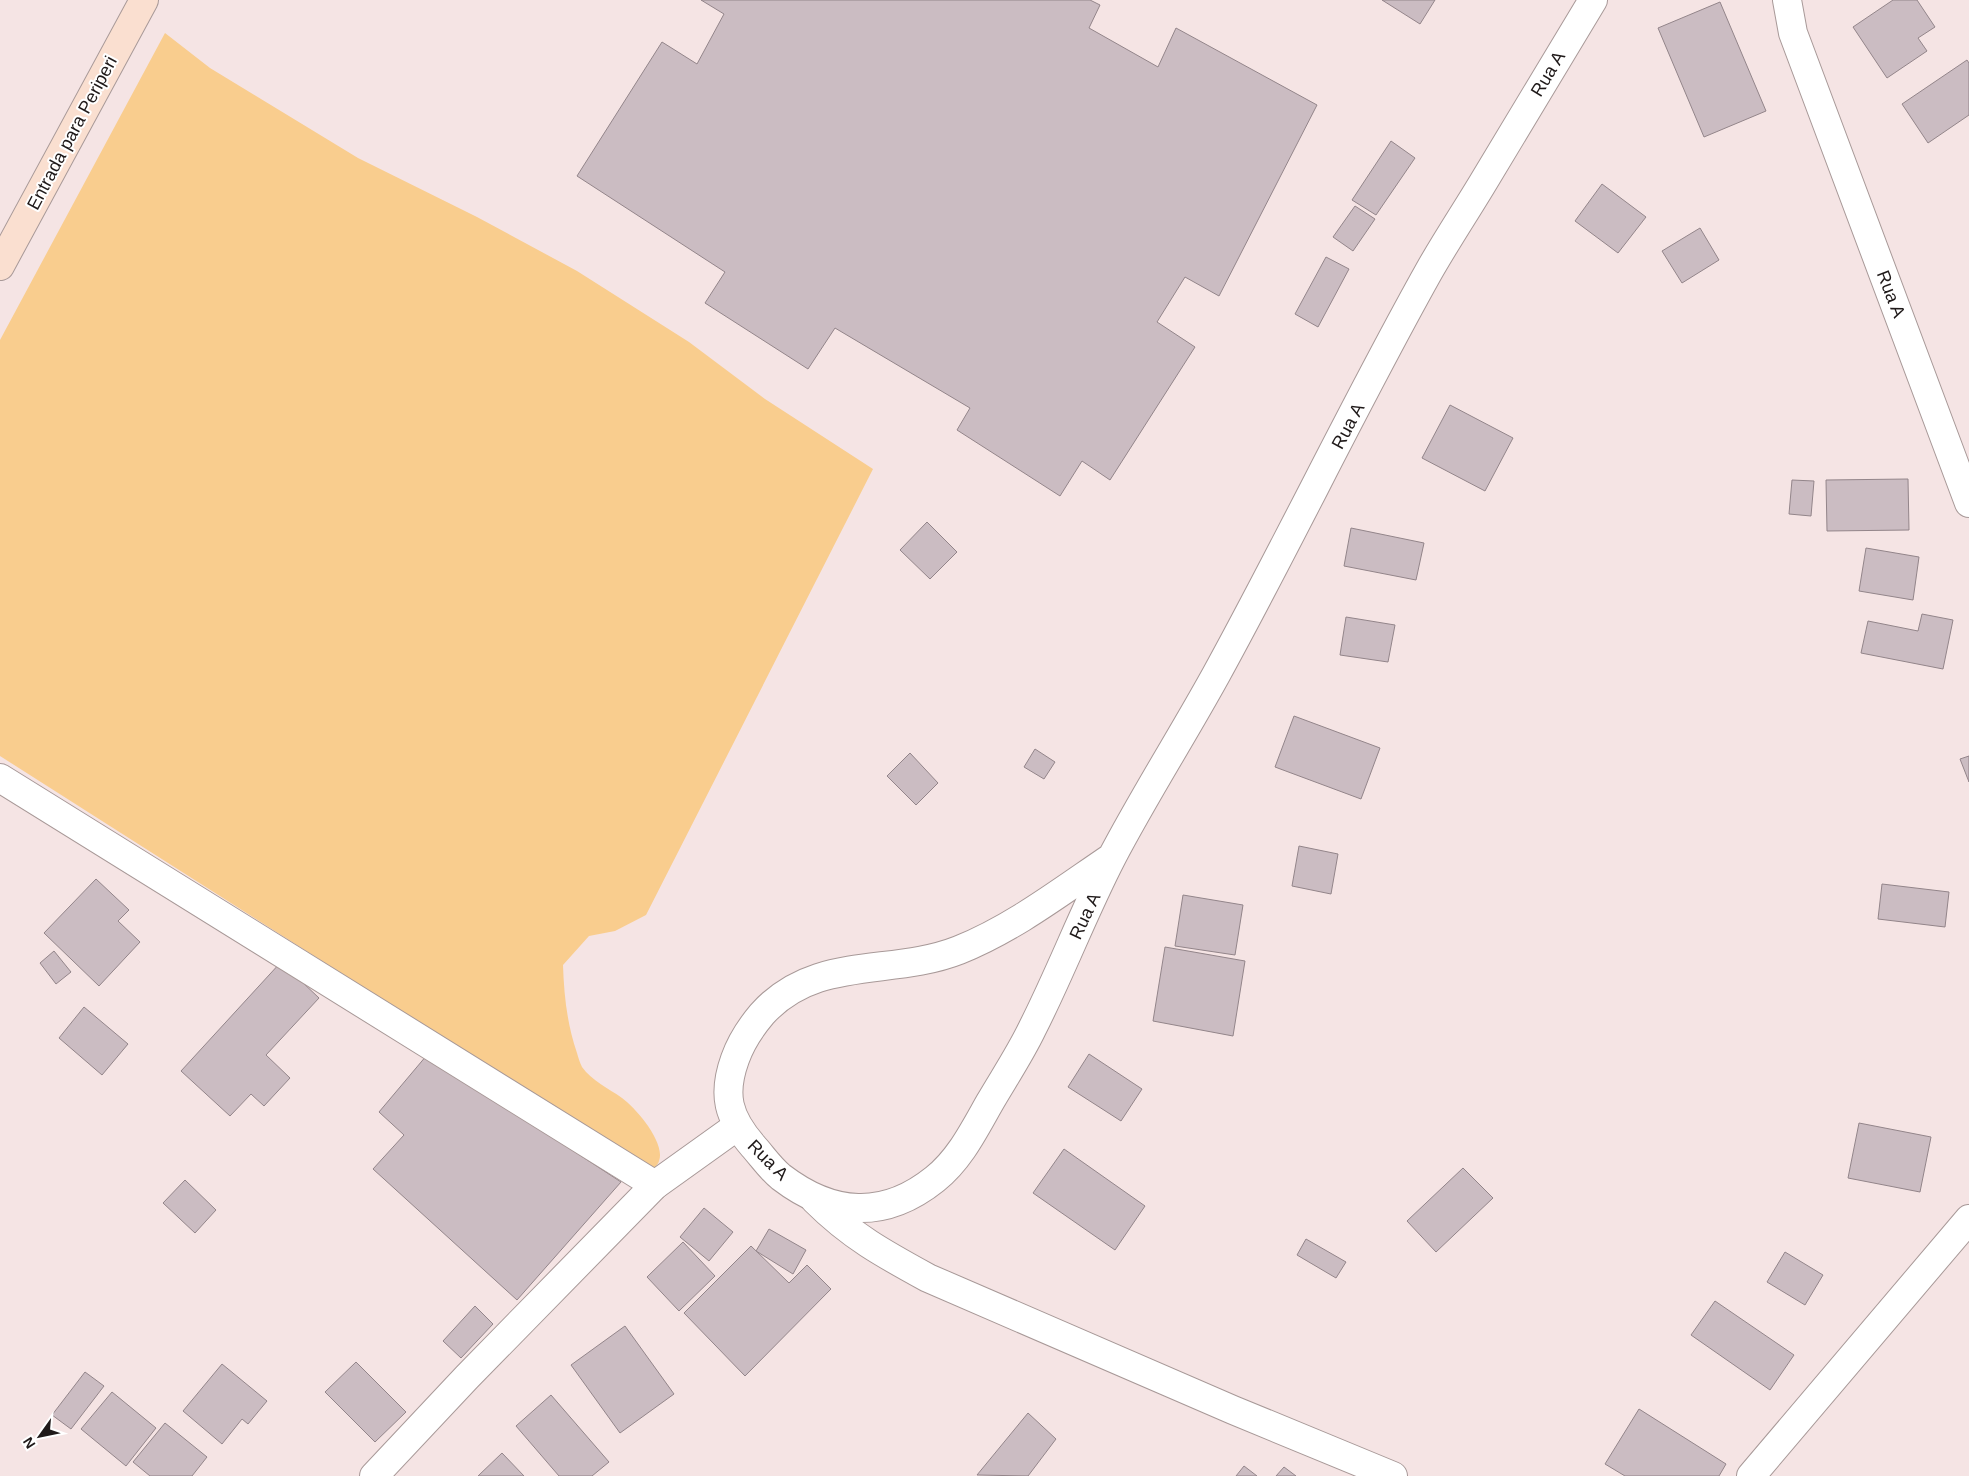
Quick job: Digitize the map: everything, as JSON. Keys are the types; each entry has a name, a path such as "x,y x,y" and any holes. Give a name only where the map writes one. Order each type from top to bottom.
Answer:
{"main road":[{"name":"Entrada para Periperi","path":"0,266 144,0"}],"street":[{"name":"Rua A","path":"1112,857 1010,925 976,943 933,959 843,971 811,979 776,1000 752,1026 738,1050 732,1068 728,1087 729,1106 736,1127 777,1174 812,1197 835,1205 859,1208 887,1206 906,1199 936,1178 956,1158 1031,1033 1112,857 1218,672 1430,270 1594,0"},
{"name":"Rua A","path":"1787,0 1793,34 1969,503"},
{"path":"0,778 656,1185"},
{"path":"374,1476 467,1377 656,1185 736,1127"},
{"path":"812,1197 850,1233 928,1278 1233,1410 1393,1476"},
{"path":"1752,1476 1969,1219"}],"shaded area":[{"path":"165,33 210,68 358,158 477,217 577,271 689,342 765,399 873,469 646,915 615,931 589,936 563,965 568,1020 581,1065 595,1080 628,1103 648,1126 658,1145 660,1154 658,1162 652,1171 0,756 0,340"}],"building":[{"path":"701,0 1090,0 1100,5 1089,28 1158,67 1176,28 1317,105 1219,296 1185,277 1157,322 1195,347 1110,480 1082,461 1060,496 957,430 970,408 835,328 808,369 705,303 725,272 577,176 662,42 697,64 724,14"},
{"path":"1382,0 1435,0 1420,24"},
{"path":"1893,0 1917,0 1935,27 1918,38 1927,51 1887,78 1853,27"},
{"path":"1720,2 1766,111 1704,137 1658,28"},
{"path":"1967,60 1969,63 1969,115 1928,143 1902,104"},
{"path":"1391,141 1415,158 1376,215 1352,200"},
{"path":"1602,184 1646,217 1618,253 1575,221"},
{"path":"1355,206 1375,219 1353,251 1333,237"},
{"path":"1700,228 1719,260 1682,283 1662,251"},
{"path":"1326,257 1349,269 1318,327 1295,314"},
{"path":"1450,405 1513,438 1485,491 1422,458"},
{"path":"1908,479 1909,530 1827,531 1826,480"},
{"path":"1792,480 1814,481 1811,516 1789,514"},
{"path":"927,522 957,552 930,579 900,550"},
{"path":"1351,528 1424,543 1416,580 1344,566"},
{"path":"1866,548 1919,557 1913,600 1859,591"},
{"path":"1922,614 1953,620 1943,669 1861,653 1868,621 1918,631"},
{"path":"1346,617 1395,625 1388,662 1340,655"},
{"path":"1294,716 1380,748 1361,799 1275,767"},
{"path":"1035,749 1055,762 1044,779 1024,767"},
{"path":"910,753 938,783 916,805 887,776"},
{"path":"1969,756 1969,782 1960,759"},
{"path":"1299,846 1338,854 1331,894 1292,886"},
{"path":"96,879 129,910 118,921 140,942 99,986 44,933"},
{"path":"1882,884 1949,892 1945,927 1878,919"},
{"path":"1183,895 1243,905 1235,955 1175,946"},
{"path":"1165,947 1245,961 1233,1036 1153,1021"},
{"path":"54,951 71,972 56,984 40,963"},
{"path":"281,962 319,998 266,1055 290,1078 264,1106 251,1094 230,1116 181,1071"},
{"path":"84,1007 128,1044 102,1075 59,1038"},
{"path":"1089,1054 1142,1089 1121,1121 1068,1087"},
{"path":"427,1055 621,1182 517,1300 373,1169 404,1135 379,1112"},
{"path":"1859,1123 1931,1137 1920,1192 1848,1178"},
{"path":"1064,1149 1145,1206 1115,1250 1033,1193"},
{"path":"1463,1168 1493,1198 1436,1252 1407,1221"},
{"path":"185,1180 216,1210 195,1233 163,1203"},
{"path":"704,1208 733,1232 709,1261 680,1237"},
{"path":"769,1229 806,1250 793,1274 756,1251"},
{"path":"1306,1239 1346,1262 1336,1278 1297,1255"},
{"path":"683,1242 715,1276 679,1311 647,1277"},
{"path":"751,1246 789,1283 807,1265 831,1289 745,1376 684,1313"},
{"path":"1785,1252 1823,1275 1805,1305 1767,1282"},
{"path":"1715,1301 1794,1355 1770,1390 1691,1335"},
{"path":"475,1306 493,1324 461,1358 443,1341"},
{"path":"625,1326 674,1394 620,1433 571,1365"},
{"path":"356,1362 406,1412 375,1442 325,1392"},
{"path":"222,1364 267,1401 248,1424 242,1419 222,1444 183,1411"},
{"path":"85,1372 104,1386 71,1429 52,1415"},
{"path":"112,1392 156,1428 126,1466 81,1429"},
{"path":"551,1395 609,1462 592,1476 559,1476 516,1426"},
{"path":"1639,1409 1726,1464 1719,1476 1625,1476 1605,1464"},
{"path":"1028,1413 1056,1439 1028,1476 977,1475"},
{"path":"165,1423 207,1457 192,1476 150,1476 133,1462"},
{"path":"502,1453 524,1476 478,1476"},
{"path":"1244,1466 1257,1476 1236,1476"},
{"path":"1284,1467 1296,1476 1276,1476"}]}
